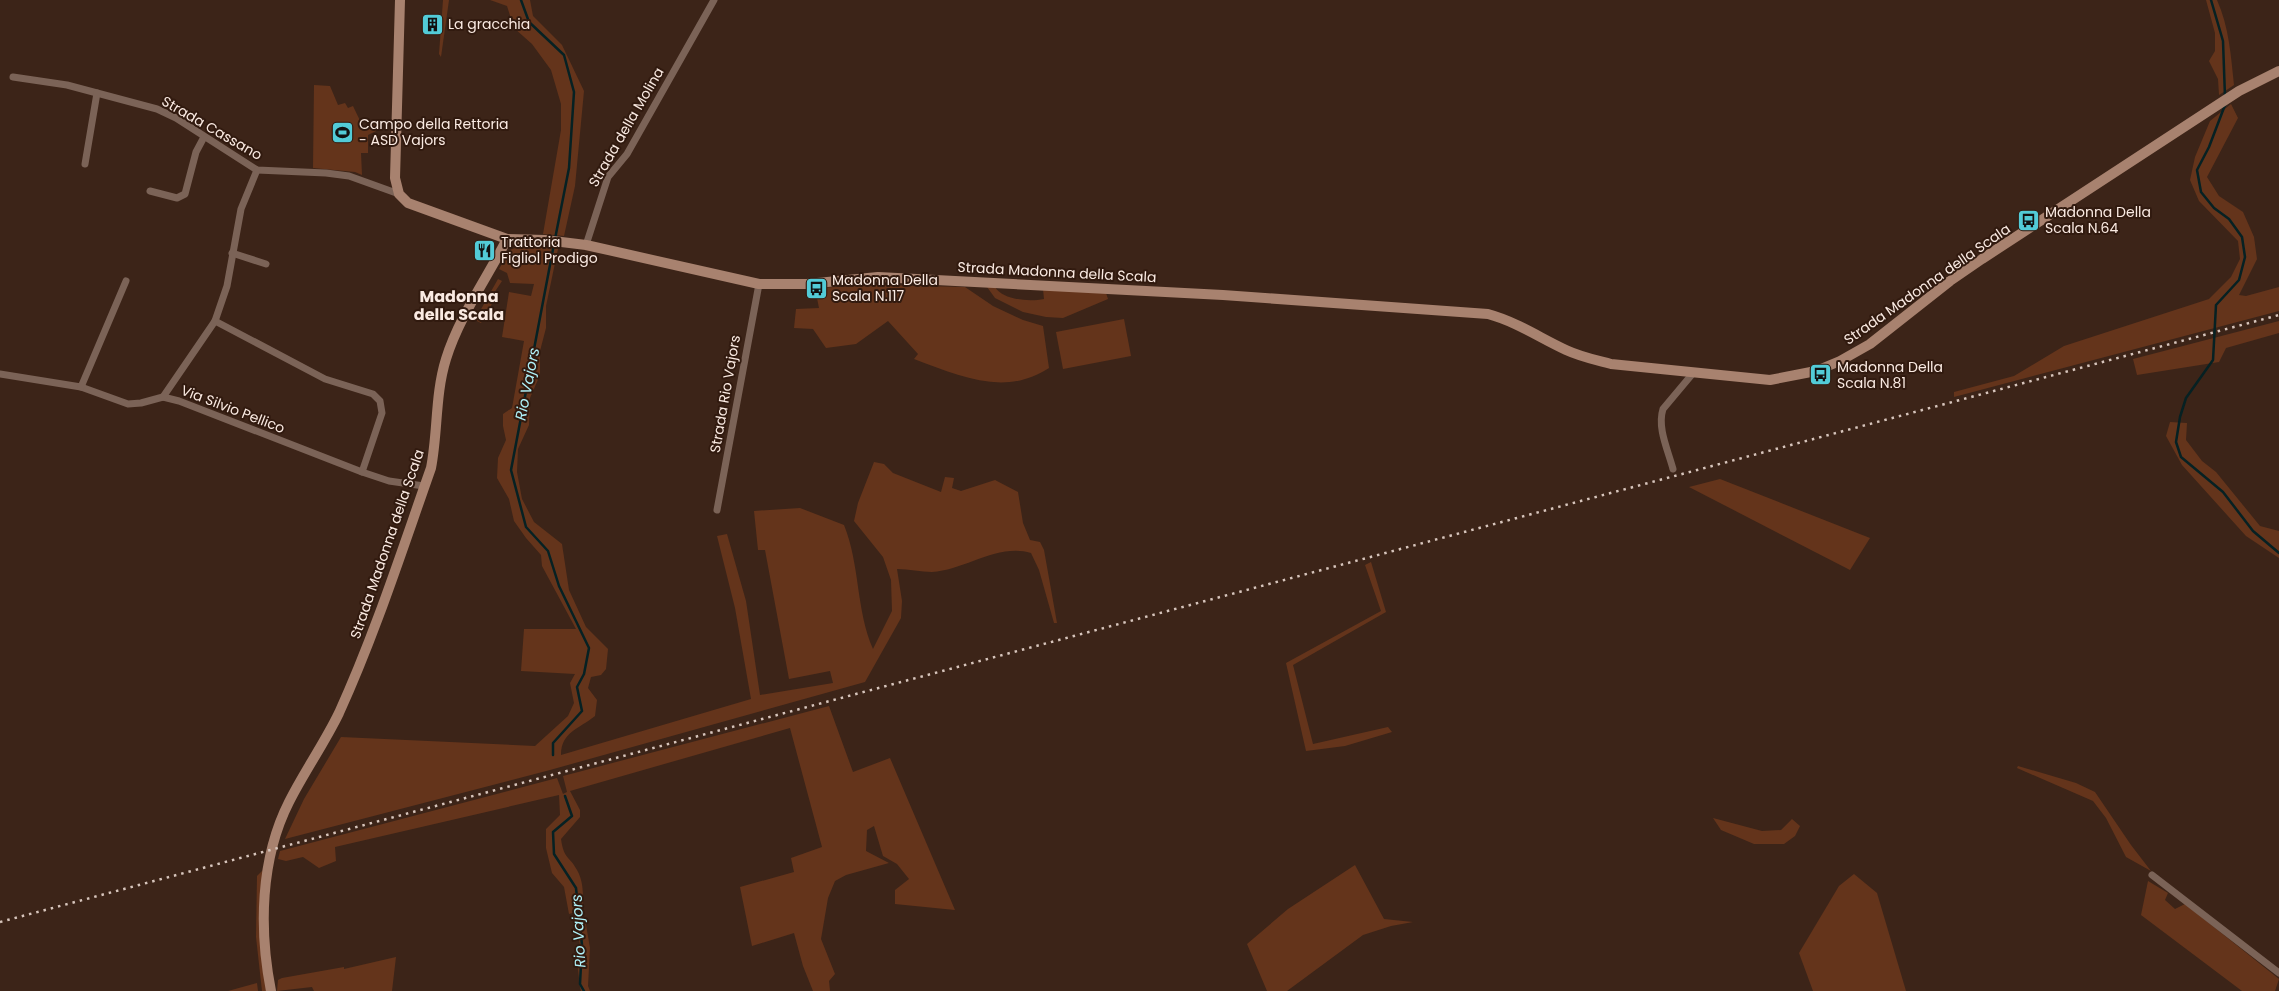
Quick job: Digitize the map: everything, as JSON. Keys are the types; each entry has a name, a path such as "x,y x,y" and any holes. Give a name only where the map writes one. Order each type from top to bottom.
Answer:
{"street":[{"path":"400,0 394,178 398,194 408,203 507,239"},
{"name":"Strada della Molina","path":"586,245 608,178 627,154 714,0"},
{"name":"Strada Madonna della Scala","path":"271,991 265,961 264,915 266,882 275,832 289,802 338,713 370,636 424,486 434,449 438,399 446,360 455,337 507,239 545,240 586,245 759,284 784,285 886,278 1223,295 1488,314 1509,320 1566,350 1612,364 1770,380 1816,371 1840,362 1870,344 1950,281 1982,259 2226,100 2279,71"},
{"name":"Strada Cassano","path":"13,76 40,79 157,109 257,170 349,176 398,194"},
{"path":"84,164 97,93"},
{"path":"150,191 177,198 185,194 196,152 204,137"},
{"path":"163,397 215,322 228,286 232,252 241,209 257,170"},
{"path":"232,252 266,264"},
{"path":"81,387 126,281"},
{"name":"Strada Rio Vajors","path":"717,510 759,284"},
{"path":"215,322 325,378 373,394 380,401 382,413 362,472"},
{"path":"1673,469 1661,427 1661,417 1663,409 1694,372"},
{"name":"Via Silvio Pellico","path":"0,374 81,387 128,404 163,397 179,401 362,472 389,481 424,486"},
{"path":"2152,875 2279,973"}],"shaded area":[{"path":"443,0 449,0 441,57 439,54"},
{"path":"490,0 530,0 533,16 562,45 584,91 575,186 564,236 543,234 561,130 561,104 551,70 532,44 514,28 507,6"},
{"path":"2206,0 2217,0 2227,31 2230,52 2234,85 2219,95 2218,79 2209,61 2215,51 2215,33"},
{"name":"Campo della Rettoria - ASD Vajors","path":"314,85 330,86 338,105 345,103 348,108 353,106 364,129 374,124 378,130 368,135 368,153 361,153 362,175 355,172 313,168"},
{"path":"2231,104 2238,118 2207,177 2219,196 2243,212 2254,237 2257,259 2239,295 2246,296 2279,287 2279,311 1954,397 1954,392 2014,376 2064,346 2209,299 2231,277 2240,259 2238,241 2199,201 2190,180 2195,157 2210,121"},
{"path":"523,245 558,249 546,306 546,328 540,351 540,375 530,398 529,425 518,449 517,472 522,499 534,522 562,544 569,590 586,627 608,649 606,669 601,675 591,677 588,688 597,700 595,716 568,736 564,741 561,755 751,699 735,608 717,536 727,534 746,601 760,695 833,683 830,671 789,679 765,550 758,550 754,511 800,508 844,525 853,555 864,619 873,649 892,611 891,580 883,557 854,521 858,503 874,462 884,464 893,473 941,492 945,477 954,478 952,488 961,491 995,480 1018,492 1023,523 1030,540 1040,542 1044,550 1057,623 1054,623 1039,570 1031,553 1006,551 957,567 932,572 897,569 902,601 901,618 865,682 550,770 285,839 304,799 341,737 535,746 568,716 574,703 570,683 575,674 521,671 524,629 576,629 542,566 541,555 514,521 509,499 497,478 498,458 506,440 503,414 512,408 524,341 502,337 509,292 531,296 534,284 510,283 507,273 499,269 510,250"},
{"path":"498,279 502,281 494,293 497,295 481,323 475,320"},
{"path":"878,285 965,287 993,306 1023,320 1043,326 1049,368 1032,377 1016,381 982,381 948,372 914,359 918,354 888,321 856,344 826,348 813,329 794,328 796,309 819,308 815,288"},
{"path":"987,287 995,287 1004,295 1024,300 1044,299 1043,289 1106,293 1108,299 1063,318 1046,317 1023,312 995,298"},
{"path":"1124,319 1131,356 1063,369 1056,332"},
{"path":"2279,321 2279,333 2226,348 2219,362 2137,375 2133,359"},
{"path":"2170,422 2187,423 2186,440 2202,461 2216,472 2260,526 2279,531 2279,558 2246,536 2182,465 2166,436"},
{"path":"1720,479 1870,538 1850,570 1689,487"},
{"path":"1371,562 1386,612 1293,665 1313,744 1388,727 1392,732 1345,746 1306,751 1286,663 1381,611 1365,565"},
{"path":"829,706 853,772 890,758 955,910 895,904 895,890 909,879 897,864 883,856 874,826 867,830 866,851 889,863 846,875 835,881 828,898 821,939 835,974 829,981 830,991 813,991 803,966 794,933 752,946 740,887 794,872 791,858 822,847 790,728 570,791 580,810 580,817 561,839 565,854 574,865 581,879 583,910 569,914 564,887 552,873 546,848 546,829 560,815 559,795 335,847 336,861 319,868 303,857 286,861 278,859 280,851 557,778 563,794 567,792 563,776"},
{"path":"2018,766 2076,783 2095,792 2151,871 2126,857 2106,818 2093,801 2017,768"},
{"path":"1713,818 1762,831 1781,830 1792,819 1800,826 1795,836 1784,844 1754,844 1721,830"},
{"path":"1355,865 1384,919 1413,922 1391,926 1363,935 1287,991 1267,991 1247,944 1288,909"},
{"path":"264,869 268,991 262,991 256,937 257,876"},
{"path":"1854,874 1877,893 1906,991 1813,991 1799,953 1839,886"},
{"path":"2148,881 2168,893 2165,900 2175,909 2185,904 2279,979 2275,991 2242,991 2141,915"},
{"path":"575,919 585,919 590,948 588,986 590,991 581,991 580,987 577,960 580,945"},
{"path":"396,957 392,991 314,991 312,987 277,991 278,980 282,978 344,967 344,969"},
{"path":"257,983 258,991 228,991"}],"waterway":[{"name":"Rio Vajors","path":"521,0 529,22 564,55 574,92 569,168 555,239"},
{"path":"2211,0 2223,41 2225,97"},
{"path":"2225,105 2209,147 2197,170 2201,192 2214,208 2229,219 2242,237 2245,257 2239,280 2216,305 2213,360 2186,398 2180,417 2176,442 2181,457 2223,492 2253,531 2279,553"},
{"name":"Rio Vajors","path":"553,755 553,743 582,711 577,687 584,674 589,648 559,586 548,551 526,527 511,470 554,244"},
{"name":"Rio Vajors","path":"565,796 572,816 553,832 554,854 576,888 582,945 580,984 584,991"}],"railway":[{"path":"0,922 2279,315"}],"place":[{"name":"La gracchia","path":"432,24"},
{"name":"Campo della Rettoria - ASD Vajors","path":"343,132"},
{"name":"Madonna Della Scala N.64","path":"2029,220"},
{"name":"Trattoria Figliol Prodigo","path":"485,250"},
{"name":"Madonna Della Scala N.117","path":"816,288"},
{"name":"Madonna Della Scala N.81","path":"1821,375"}],"district":[{"name":"Madonna della Scala","path":"459,305"}]}
